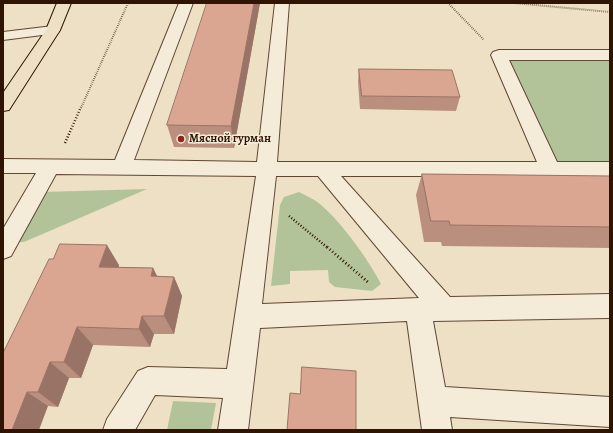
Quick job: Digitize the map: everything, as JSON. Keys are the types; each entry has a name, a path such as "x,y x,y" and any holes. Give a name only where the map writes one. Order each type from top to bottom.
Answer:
{"main road":[{"path":"3,106 53,30 64,3"}],"street":[{"path":"122,167 186,3"},
{"path":"233,430 264,198 282,3"},
{"path":"3,36 53,30"},
{"path":"550,169 499,55 610,55"},
{"path":"3,166 267,169 610,169"},
{"path":"3,250 50,167"},
{"path":"323,169 420,310 437,430"},
{"path":"248,317 420,310 610,306"},
{"path":"118,430 148,381 239,384"},
{"path":"432,401 610,412"}],"path":[{"path":"50,167 60,152 128,3"},
{"path":"448,3 499,55"},
{"path":"514,3 610,12"},
{"path":"264,198 366,281 420,310"}],"green space":[{"path":"499,55 610,55 610,169 550,169"},
{"path":"147,189 24,242 12,242 42,192"},
{"path":"299,192 316,201 334,217 361,251 381,284 372,291 335,287 329,282 328,270 290,271 290,284 271,286 280,205 284,197"},
{"path":"173,401 216,403 211,430 167,430"}],"building":[{"path":"207,3 254,3 231,126 167,125"},
{"path":"359,69 452,70 460,97 362,96"},
{"path":"422,174 610,176 610,227 450,225 449,221 431,221"},
{"path":"60,244 107,245 99,267 153,268 151,276 174,277 164,316 142,316 139,329 77,327 64,362 50,362 38,392 27,392 12,430 3,430 3,353 49,259 53,259"},
{"path":"302,367 356,371 356,430 287,430 290,393 300,394"}],"place":[{"name":"Мясной гурман","path":"181,139"}]}
